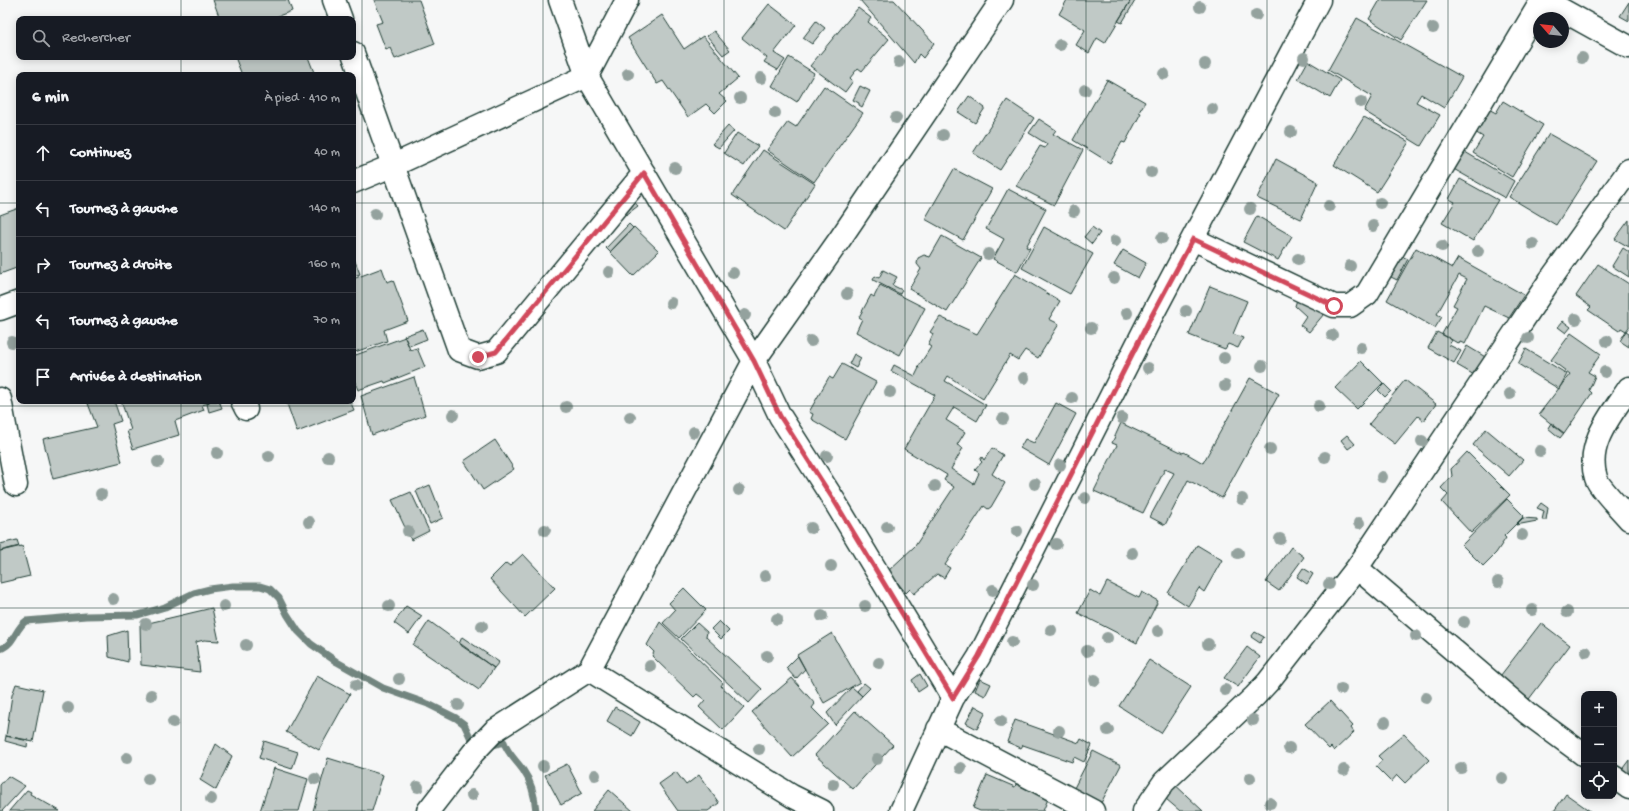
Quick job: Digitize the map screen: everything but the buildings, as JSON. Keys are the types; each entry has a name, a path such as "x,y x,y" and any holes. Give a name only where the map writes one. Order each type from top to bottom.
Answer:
{"street":[{"path":"334,0 340,16"},
{"path":"560,0 586,76 754,361 780,416 835,502 953,698"},
{"path":"356,181 394,165 586,76 627,0"},
{"path":"428,811 473,753 494,731 589,670 754,361 1002,0"},
{"path":"901,811 953,698 979,656 1143,333 1319,0"},
{"path":"1193,239 1334,306 1350,306 1366,294 1543,0 1629,48"},
{"path":"356,60 459,350 478,357 496,352 644,173"},
{"path":"1144,811 1164,782 1263,686 1357,568 1550,280 1629,170"},
{"path":"0,309 16,303"},
{"path":"1629,388 1599,434 1593,455 1596,479 1629,519"},
{"path":"0,399 16,485"},
{"path":"1357,568 1527,713 1581,753"},
{"path":"589,670 792,796 822,811"},
{"path":"938,729 1093,811"},
{"path":"1617,779 1629,788"}],"waterway":[{"path":"0,649 8,644 22,624 26,621 86,616 138,615 165,607 194,593 210,589 233,586 260,586 270,589 279,598 298,631 311,644 337,662 383,688 428,704 456,718 464,724 471,739 479,744"},
{"path":"489,746 504,742 509,753 523,770 528,779 534,795 536,811"}],"route":[{"path":"478,357 496,352 644,173 754,361 780,416 835,502 953,698 979,656 1150,319 1193,239 1334,306"}]}
